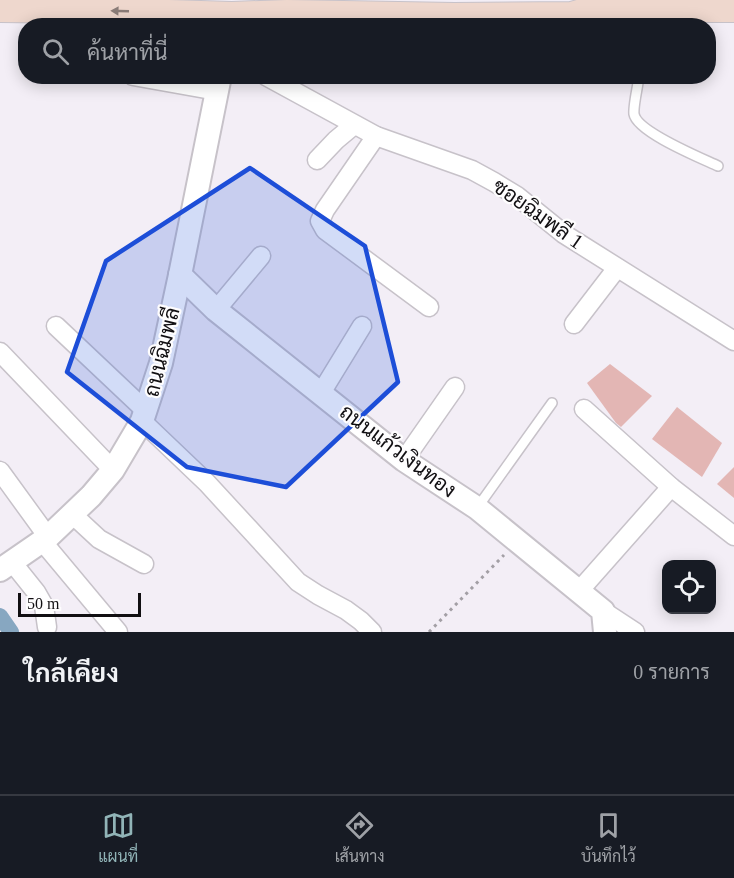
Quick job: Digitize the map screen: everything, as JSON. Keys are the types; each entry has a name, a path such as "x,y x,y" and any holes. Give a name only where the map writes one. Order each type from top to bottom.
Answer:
{"main road":[{"path":"0,9 77,18 232,13 572,15 588,4 642,13 734,9"}],"street":[{"name":"ถนนฉิมพลี","path":"6,566 45,539 91,496 114,470 144,416 160,363 180,275 219,84"},
{"name":"ซอยฉิมพลี 1","path":"280,84 376,136 472,170 494,182 517,196 564,234 734,341"},
{"path":"317,160 354,125"},
{"path":"376,136 325,210 320,221 325,230 429,307"},
{"path":"216,310 261,256"},
{"path":"574,324 617,268"},
{"name":"ถนนแก้วเงินทอง","path":"180,275 216,310 404,460 477,508 518,541 579,591 604,622"},
{"path":"56,326 144,416 298,582 346,610 372,632"},
{"path":"321,393 362,326"},
{"path":"0,352 114,470"},
{"path":"404,460 454,387"},
{"path":"584,409 671,487 734,536"},
{"path":"0,471 45,539 118,632"},
{"path":"579,591 671,487"},
{"path":"72,514 99,539 144,564"},
{"path":"6,566 36,592 44,606 46,627"},
{"path":"604,622 635,632"}],"lane":[{"path":"638,84 634,115 638,122 645,129 666,141 718,166"},
{"path":"477,508 552,403"}],"path":[{"path":"429,632 518,541"}],"highlighted area":[{"path":"250,168 365,246 398,382 286,487 187,467 67,372 106,261"}],"building":[{"path":"610,364 652,396 621,427 587,383"},
{"path":"677,407 722,443 702,477 652,439"},
{"path":"734,467 734,498 717,484"}],"waterway":[{"path":"0,616 11,632"}]}
